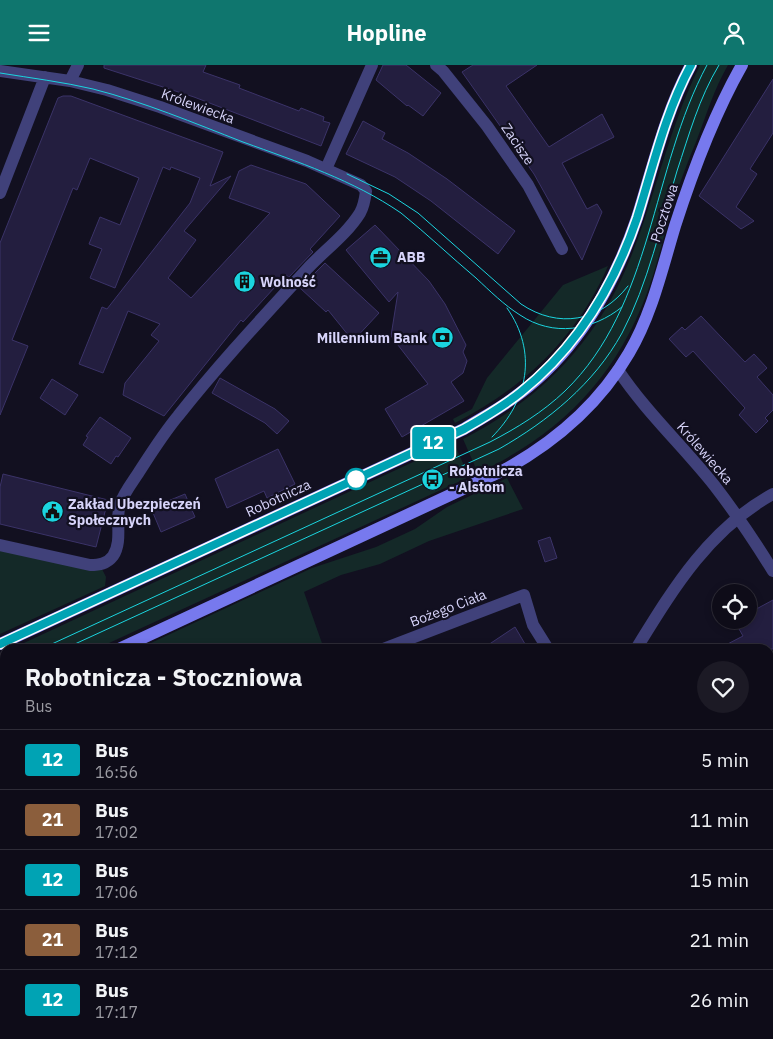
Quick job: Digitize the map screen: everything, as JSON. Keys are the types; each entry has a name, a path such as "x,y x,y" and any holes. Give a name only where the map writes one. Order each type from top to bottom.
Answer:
{"main road":[{"name":"Pocztowa","path":"556,359 598,305 616,272 636,220 672,109 690,65"},
{"name":"Pocztowa","path":"618,370 647,315 695,167 717,112 742,65"},
{"name":"Robotnicza","path":"0,644 464,429 512,399 556,359"},
{"path":"130,644 523,459 583,413 618,370"}],"street":[{"path":"70,81 78,65"},
{"path":"326,169 372,65"},
{"name":"Zacisze","path":"443,67 528,185 562,249"},
{"name":"Królewiecka","path":"0,71 70,81 107,90 160,107 326,169 361,185 366,191 364,203 351,225 310,266 234,349 177,416 124,495 120,505 116,550 106,562 100,565 84,564 0,545"},
{"path":"0,193 45,77"},
{"name":"Królewiecka","path":"618,370 628,386 715,486 773,571"},
{"path":"639,644 699,555 738,518 773,494"},
{"name":"Bożego Ciała","path":"396,644 524,595 533,625 545,644"}],"green space":[{"path":"700,65 728,65 714,93 677,191 647,293 634,324 619,352 581,401 559,422 507,458 478,473 463,439 511,411 552,376 571,357 588,335 617,288 643,225 680,110"},
{"path":"608,266 596,291 581,315 546,358 503,394 455,423 453,419 472,409 487,378 563,285"},
{"path":"454,443 469,477 107,644 22,644"},
{"path":"507,478 523,509 429,541 380,564 341,575 304,592 322,644 149,644 312,568 376,547 415,529 447,507"},
{"path":"0,545 100,565 106,577 105,586 0,634"}],"building":[{"path":"104,65 206,65 203,72 240,85 239,88 299,111 301,108 324,117 323,121 330,123 321,146 194,97 104,68"},
{"path":"383,65 406,65 441,93 423,116 407,106 376,80"},
{"path":"473,65 537,65 506,86 549,147 602,114 614,137 562,163 587,209 597,204 602,212 582,260 534,174 462,72"},
{"path":"773,79 773,133 750,169 757,174 736,207 754,221 741,229 699,196"},
{"path":"71,96 223,152 210,186 231,176 184,231 196,240 168,278 191,298 270,213 229,198 239,171 251,165 306,184 340,216 310,249 313,252 289,277 286,275 243,322 241,320 164,416 123,395 125,383 159,341 151,335 160,324 128,311 103,373 79,364 102,307 107,309 190,203 200,178 171,167 170,170 163,167 115,288 90,278 102,249 89,244 100,217 120,225 139,178 90,158 77,190 73,188 12,340 28,346 0,415 0,243 58,98"},
{"path":"363,121 385,133 382,139 408,153 447,179 515,231 498,254 431,201 395,177 346,154"},
{"path":"375,225 429,281 445,304 466,345 463,352 467,361 463,373 451,382 464,401 402,437 385,409 428,384 391,336 398,292 389,302 346,250"},
{"path":"325,263 379,313 353,341 328,310 326,312 300,288"},
{"path":"701,316 745,362 754,354 767,368 757,377 773,395 773,410 765,418 768,421 756,433 739,415 745,408 693,351 686,357 669,339 682,327 685,330"},
{"path":"220,378 275,409 289,421 277,434 265,423 212,393"},
{"path":"52,379 78,395 65,415 40,398"},
{"path":"100,417 131,438 111,464 83,445 88,437 86,436"},
{"path":"278,449 295,484 267,498 264,491 227,508 215,479"},
{"name":"Zakład Ubezpieczeń Społecznych","path":"3,474 108,500 96,547 0,524 0,487"},
{"path":"185,494 195,517 161,532 151,508"},
{"path":"550,537 557,558 545,562 538,541"},
{"path":"773,600 773,644 728,644 743,636 739,629 757,629 757,609"},
{"path":"515,627 525,644 490,644"}],"tram line":[{"path":"52,644 490,442 529,419 557,399 594,357 616,319 634,278 688,105 707,65"},
{"path":"75,644 499,449 535,426 568,400 598,369 622,333 631,314 647,274 695,117 719,65"},
{"path":"0,73 59,82 112,94 169,113 344,181 383,201 401,213 503,302 533,322 559,328 585,326 610,315 622,307"},
{"path":"347,174 389,194 418,213 521,304 535,312 549,317 578,318 605,308 628,286"},
{"path":"492,437 514,408 521,392 525,375 523,342 517,325 507,308"}],"bus line":[{"name":"12","path":"0,644 464,429 522,392 571,343 609,286 636,220 668,118 691,65"}],"place":[{"name":"ABB","path":"381,257"},
{"name":"Wolność","path":"244,282"},
{"name":"Millennium Bank","path":"443,338"},
{"name":"Robotnicza - Alstom","path":"433,479"},
{"name":"Zakład Ubezpieczeń Społecznych","path":"52,512"}]}
